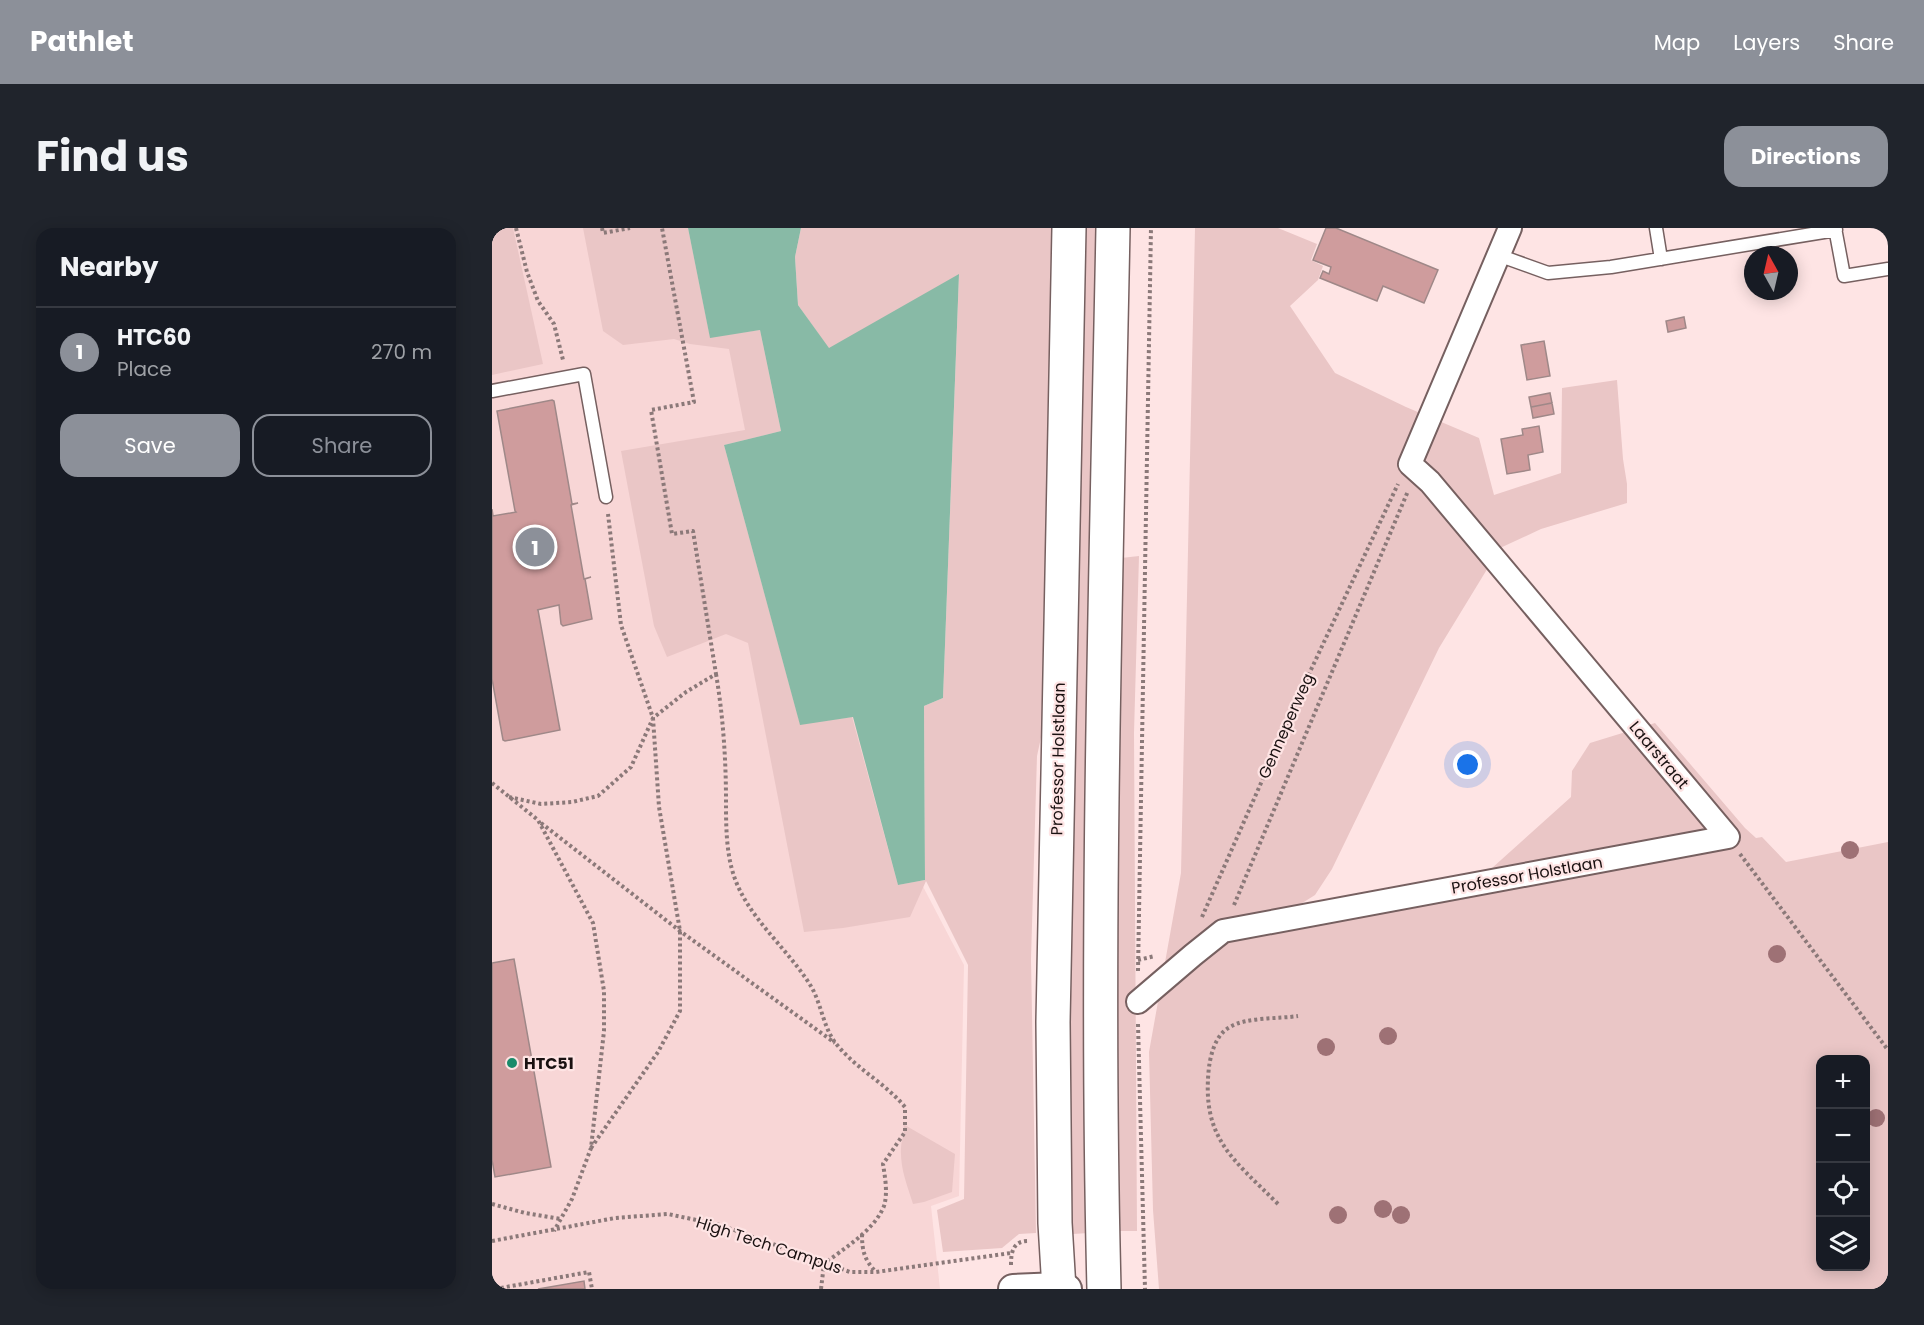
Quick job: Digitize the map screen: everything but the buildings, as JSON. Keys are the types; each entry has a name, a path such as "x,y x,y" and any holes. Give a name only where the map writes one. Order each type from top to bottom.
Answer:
{"main road":[{"name":"Professor Holstlaan","path":"1062,1288 1055,1223 1053,1022 1069,228"},
{"path":"1104,1289 1100,1125 1101,804 1113,228"}],"street":[{"path":"1413,467 1510,228"},
{"name":"Laarstraat","path":"1413,467 1438,491 1728,837"},
{"name":"Professor Holstlaan","path":"1138,1002 1223,931 1728,837"},
{"path":"1012,1282 1062,1288"}],"lane":[{"path":"1656,228 1661,259"},
{"path":"1498,255 1548,273 1611,267 1836,229 1844,276 1888,270"},
{"path":"492,391 584,374 606,497"}],"path":[{"path":"516,228 534,291 554,324 567,378"},
{"path":"602,228 603,233 630,228"},
{"path":"662,228 694,402 651,410 672,534 693,531 714,654 723,732 725,820 733,873 749,908 769,930 812,989 835,1044"},
{"path":"1151,228 1138,960 1156,956"},
{"path":"1223,931 1413,467"},
{"name":"Genneperweg","path":"1201,918 1314,663 1394,490 1413,467"},
{"path":"591,1148 658,1052 681,1011 680,931 659,807 653,718 621,625 606,497"},
{"path":"509,797 541,804 572,802 598,796 631,767 653,718 686,692 716,674"},
{"path":"492,783 680,931 835,1044 852,1062 891,1091 905,1107 905,1132 883,1164 886,1189 884,1205 862,1234 824,1264 821,1289"},
{"path":"538,820 593,923 604,991 604,1031 591,1148 572,1199 555,1231"},
{"path":"1728,837 1888,1050"},
{"path":"1138,1002 1145,1289"},
{"path":"1278,1204 1230,1156 1216,1135 1208,1111 1207,1087 1211,1057 1217,1040 1229,1027 1250,1020 1298,1016"},
{"path":"492,1204 561,1219"},
{"name":"High Tech Campus","path":"492,1241 615,1218 668,1214 720,1225 850,1272 876,1272 1011,1253"},
{"path":"862,1234 862,1250 867,1263 876,1272"},
{"path":"1012,1282 1011,1253 1014,1246 1021,1241 1032,1241"},
{"path":"495,1289 589,1272 592,1289"}],"shaded area":[{"path":"492,228 782,228 917,875 964,965 959,1196 931,1206 940,1289 492,1289"},
{"path":"492,228 513,228 543,364 492,375"},
{"path":"583,228 688,228 710,337 760,330 781,431 724,445 800,724 852,717 898,885 925,880 924,706 943,698 959,275 829,349 798,305 795,257 801,228 1058,228 1049,700 1037,756 1031,959 1036,1233 1019,1234 1002,1248 943,1252 937,1210 964,1199 968,965 926,881 910,917 804,932 748,643 726,634 667,657 654,626 621,451 745,430 729,349 690,344 674,339 623,345 603,331"},
{"path":"688,228 801,228 795,257 798,305 829,348 959,274 943,698 924,706 925,880 898,885 853,717 800,725 724,445 781,431 760,330 710,338"},
{"path":"1081,228 1100,228 1089,1233 1073,1234 1068,1024"},
{"path":"1195,228 1278,228 1317,244 1311,260 1323,266 1318,280 1290,306 1335,373 1479,438 1494,495 1561,473 1562,388 1617,380 1627,503 1541,529 1500,548 1439,648 1332,869 1315,895 1256,932 1462,895 1571,797 1572,771 1590,743 1655,723 1745,828 1756,838 1762,837 1786,862 1888,842 1888,1289 1159,1289 1153,1210 1149,1052 1181,873"},
{"path":"1139,556 1134,733 1137,1231 1116,1231 1115,734 1121,558"},
{"path":"903,1124 955,1154 952,1192 913,1204 904,1176 901,1155"}],"place":[{"name":"HTC60","path":"535,547"},
{"name":"HTC51","path":"512,1063"}]}
